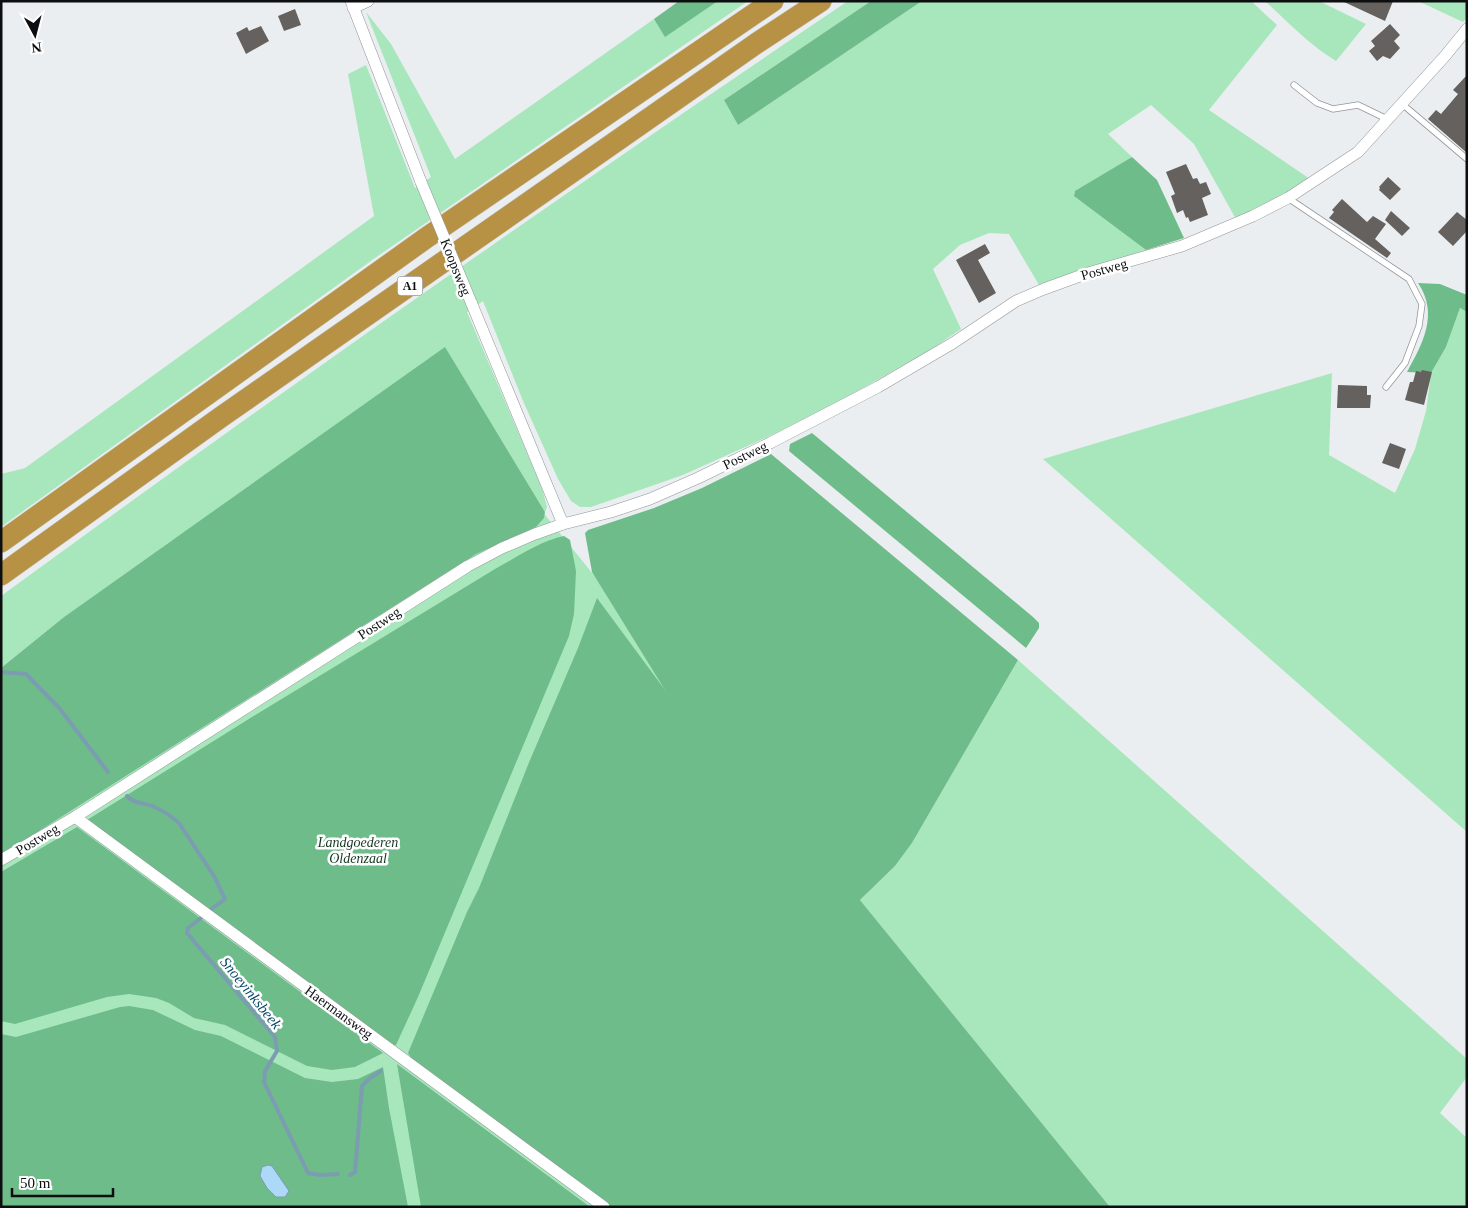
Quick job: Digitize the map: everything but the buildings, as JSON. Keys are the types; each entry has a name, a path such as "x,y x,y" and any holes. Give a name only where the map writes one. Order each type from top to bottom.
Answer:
{"highway":[{"name":"A1","path":"1,542 426,238 773,1"},
{"name":"A1","path":"1,575 228,411 821,1"}],"street":[{"name":"Koopsweg","path":"368,1 352,5 421,182 563,524"},
{"name":"Postweg","path":"1,860 75,817 468,566 518,541 563,524 611,512 650,499 698,478 770,443 878,386 953,343 1016,302 1044,288 1088,273 1182,246 1253,216 1288,198 1358,152 1467,29"},
{"name":"Haermansweg","path":"75,817 604,1207"}],"lane":[{"path":"1294,85 1317,103 1333,109 1358,106 1378,113 1387,119"},
{"path":"1401,103 1467,159"},
{"path":"1288,198 1409,279 1422,304 1419,326 1405,363 1386,387"}],"green space":[{"path":"679,1 718,1 665,37 654,19"},
{"path":"718,1 748,1 375,258 1,527 1,474 25,468 374,216 348,74 366,65 415,188 431,177 366,12 391,44 455,159 654,19 665,36"},
{"name":"Landgoederen Oldenzaal","path":"848,1 871,1 724,100 738,125 922,1 1251,1 1277,25 1209,110 1310,179 1292,193 1236,219 1194,144 1151,105 1108,134 1132,157 1074,193 1075,196 1146,250 1039,285 1009,234 989,233 960,245 933,269 961,329 930,350 847,397 774,434 683,475 591,507 580,507 571,501 558,479 523,401 483,301 467,312 542,488 547,507 545,512 494,428 537,505 1107,1207 1,1207 1,676 177,537 64,617 1,668 1,596 422,294"},
{"path":"871,1 922,1 738,125 724,100"},
{"path":"1265,1 1319,1 1366,24 1336,61 1308,41"},
{"path":"1418,1 1467,1 1467,17 1463,22"},
{"path":"1132,157 1157,180 1184,238 1146,250 1074,196 1075,191"},
{"path":"1418,283 1440,284 1467,295 1467,312 1460,308 1446,347 1431,373 1407,372 1423,339 1428,317 1424,295"},
{"path":"1460,308 1467,312 1467,832 1043,459 1332,373 1329,455 1395,493 1415,449 1426,411 1431,373 1446,347"},
{"path":"445,347 545,512 544,518 536,527 476,554 1,855 1,668 64,617"},
{"path":"812,433 1039,623 1039,628 1026,648 789,451 790,444"},
{"path":"771,454 1018,660 912,843 895,866 860,900 1110,1207 611,1207 412,1059 408,1053 467,912 479,888 597,598 665,690 592,572 585,533 588,530 654,508 702,488"},
{"path":"564,536 570,540 576,571 574,614 569,636 418,997 396,1045 392,1046 87,820 495,569 537,545"},
{"path":"1018,660 1467,1059 1467,1077 1440,1113 1467,1138 1467,1207 1110,1207 860,900 895,866 912,843"},
{"path":"77,827 383,1053 355,1067 332,1070 307,1066 225,1025 194,1018 169,1003 156,998 129,994 107,997 15,1024 1,1021 1,872"},
{"path":"129,1006 153,1010 195,1030 221,1036 305,1078 332,1082 358,1079 383,1067 408,1207 1,1207 1,1034 16,1037"},
{"path":"397,1064 590,1207 421,1207"}],"water":[{"path":"272,1166 289,1191 285,1197 276,1197 267,1188 260,1176 262,1167"}],"waterway":[{"name":"Snoeyinksbeek","path":"1,672 26,674 60,709 108,772"},
{"name":"Snoeyinksbeek","path":"127,796 135,801 159,809 179,823 214,876 225,899 210,910"},
{"name":"Snoeyinksbeek","path":"201,918 188,928 187,933 275,1037 277,1051 265,1071 264,1082 308,1173 320,1175 338,1174"},
{"name":"Snoeyinksbeek","path":"350,1175 355,1172 362,1086 381,1071"}]}
